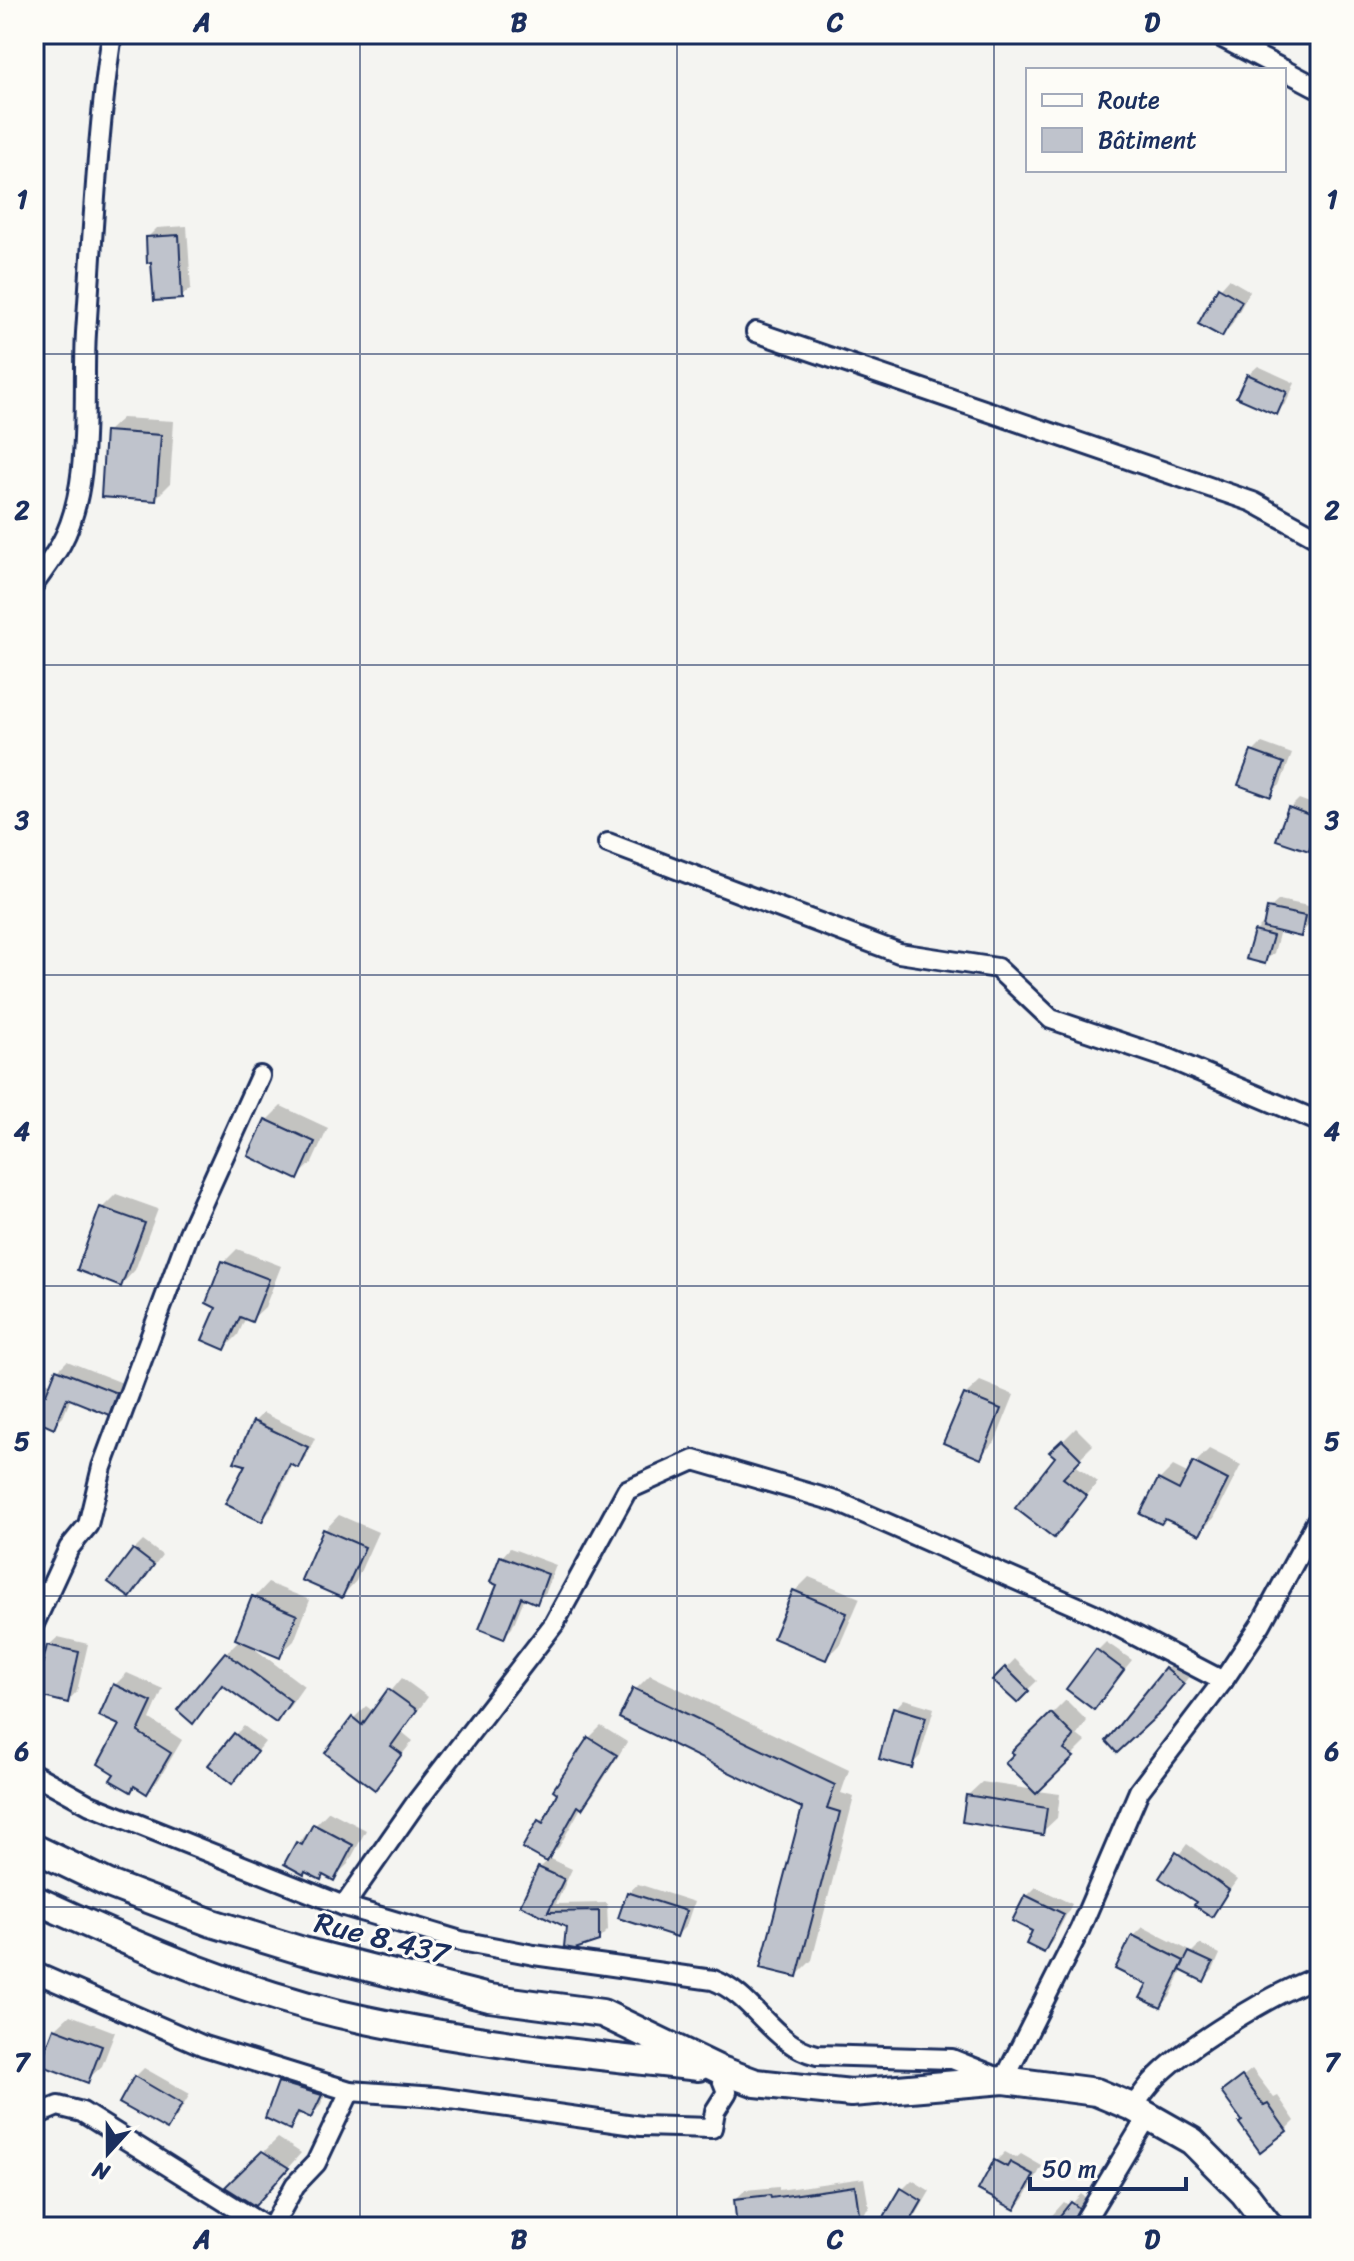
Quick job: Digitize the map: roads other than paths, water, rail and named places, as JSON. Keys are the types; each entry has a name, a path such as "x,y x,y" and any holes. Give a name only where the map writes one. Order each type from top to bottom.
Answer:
{"main road":[{"name":"Rue 8.437","path":"34,1848 109,1884 212,1923 303,1951 489,1998 602,2013 718,2069 756,2083 851,2093 1004,2080 1096,2092 1140,2111 1192,2141 1218,2164 1270,2227"},
{"name":"Rue 8.437","path":"34,1899 197,1968 269,1994 364,2020 478,2040 718,2069"}],"street":[{"path":"34,584 62,542 75,507 84,448 85,354 102,97 112,34"},
{"path":"1215,34 1280,68"},
{"path":"1286,71 1320,89"},
{"path":"756,332 1253,502 1320,539"},
{"path":"608,843 899,953 997,968 1051,1019 1170,1059 1320,1122"},
{"path":"34,1624 69,1548 88,1525 102,1467 189,1233 260,1076"},
{"path":"344,1906 416,1803 554,1624 627,1490 694,1460 838,1502 1092,1613 1223,1681"},
{"path":"34,1774 90,1805 344,1906 476,1944 713,1980 739,1995 788,2044 802,2052 952,2059 1004,2080 1080,1929 1139,1791 1223,1681 1261,1624 1320,1515"},
{"path":"34,1972 204,2046 350,2091 436,2097 641,2126 712,2128 715,2111 727,2092 718,2069"},
{"path":"1081,2227 1153,2080 1193,2049 1271,1999 1320,1976"},
{"path":"34,2116 58,2106 82,2112 269,2227 295,2185 316,2163 350,2091"}]}
